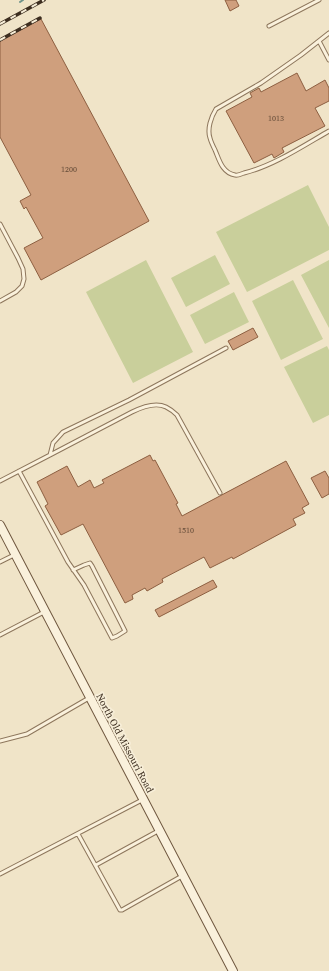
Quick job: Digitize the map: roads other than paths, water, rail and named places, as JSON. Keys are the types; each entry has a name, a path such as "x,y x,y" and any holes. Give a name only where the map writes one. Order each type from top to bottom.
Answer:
{"main road":[{"name":"North Old Missouri Road","path":"1,530 45,611 233,971"}],"lane":[{"path":"269,26 319,0"},
{"path":"329,33 261,83 216,109 212,116 209,137 222,166 228,172 235,175 250,172 268,164 329,131"},
{"path":"319,41 329,60"},
{"path":"0,224 23,269 24,279 22,286 16,292 0,301"},
{"path":"50,455 53,444 62,432 180,374 226,348"},
{"path":"0,481 132,412 144,407 156,405 166,407 177,415 220,494"},
{"path":"19,470 68,562 73,570 84,585 112,638 125,631 90,563 73,570"},
{"path":"0,562 15,554"},
{"path":"0,635 45,611"},
{"path":"0,741 27,734 90,697"},
{"path":"0,874 143,799"},
{"path":"96,865 159,830"},
{"path":"78,834 120,910 183,875"}],"railway":[{"path":"0,24 44,0"},
{"path":"0,40 40,18"}]}
